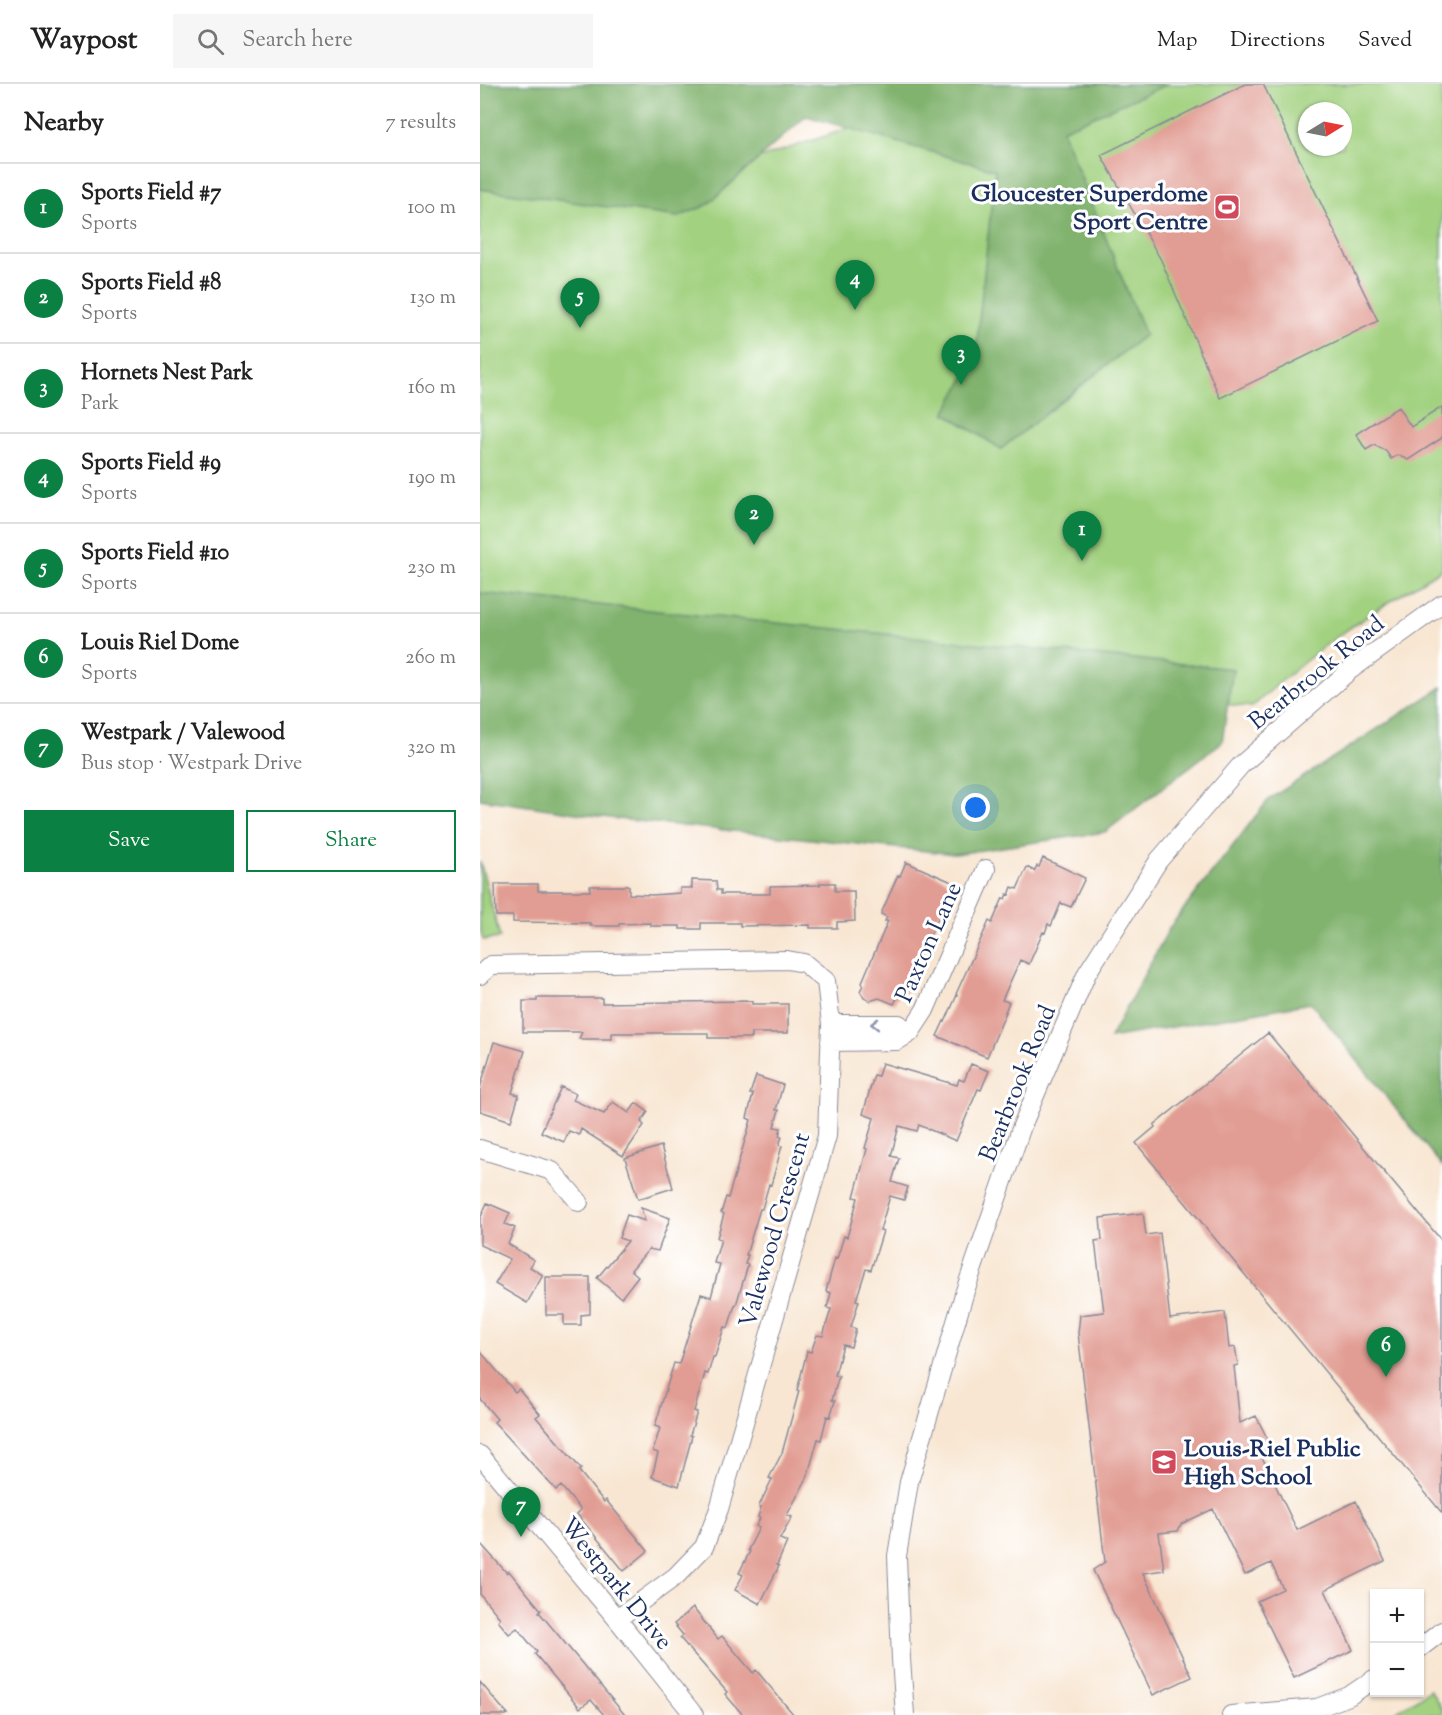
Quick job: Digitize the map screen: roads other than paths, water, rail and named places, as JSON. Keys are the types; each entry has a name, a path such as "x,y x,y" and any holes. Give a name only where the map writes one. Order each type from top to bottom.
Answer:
{"street":[{"name":"Bearbrook Road","path":"905,1715 897,1556 909,1482 965,1291 1022,1126 1087,973 1159,861 1241,765 1349,671 1442,604"},
{"name":"Paxton Lane","path":"830,1042 897,1041 910,1034 925,1010 986,870"},
{"name":"Valewood Crescent","path":"480,975 490,965 787,960 804,963 826,981 831,1024 827,1136 719,1509 704,1547 676,1576 617,1619"},
{"name":"Paxton Lane","path":"831,1024 899,1024 910,1034"},
{"path":"480,1149 552,1171 579,1202"},
{"name":"Westpark Drive","path":"480,1455 694,1715"},
{"path":"1424,1644 1442,1631"},
{"path":"1232,1715 1317,1708 1349,1696 1370,1682"}],"place":[{"name":"Gloucester Superdome Sport Centre","path":"1227,207"},
{"name":"Sports Field #9","path":"855,310"},
{"name":"Sports Field #10","path":"580,328"},
{"name":"Hornets Nest Park","path":"961,385"},
{"name":"Sports Field #8","path":"754,545"},
{"name":"Sports Field #7","path":"1082,561"},
{"name":"Louis Riel Dome","path":"1386,1377"},
{"name":"Louis-Riel Public High School","path":"1164,1462"},
{"name":"Westpark / Valewood","path":"521,1537"}]}
